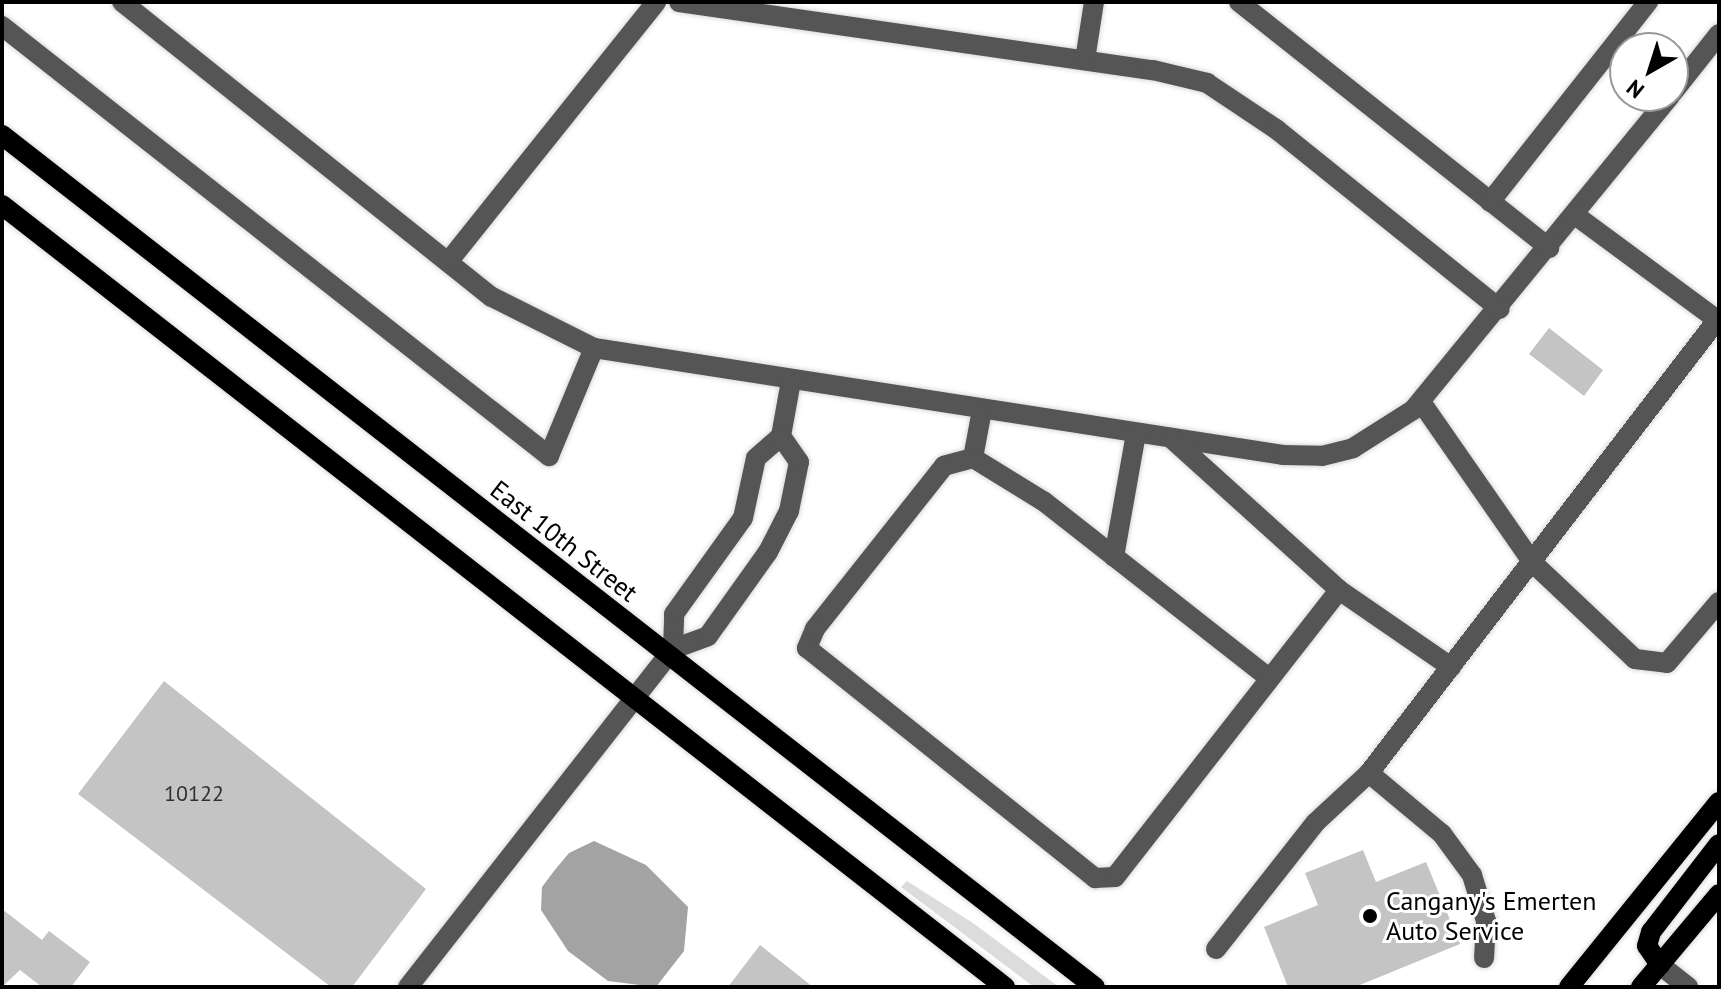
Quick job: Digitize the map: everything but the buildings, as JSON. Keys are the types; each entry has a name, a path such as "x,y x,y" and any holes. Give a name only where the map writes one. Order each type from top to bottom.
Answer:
{"main road":[{"name":"East 10th Street","path":"2,135 671,652 1095,987"},
{"path":"2,205 1005,987"},
{"path":"1569,987 1719,802"},
{"path":"1660,965 1647,946 1651,932 1719,844"},
{"path":"1641,987 1719,894"}],"lane":[{"path":"122,2 448,262 530,321 594,348 1136,433 1322,456 1380,436 1421,402 1500,309 1658,112"},
{"path":"448,262 656,2"},
{"path":"679,2 1183,75 1230,96 1500,309"},
{"path":"1085,60 1094,2"},
{"path":"1239,2 1549,248"},
{"path":"1490,202 1648,2"},
{"path":"2,26 549,456 594,348"},
{"path":"1689,74 1716,43"},
{"path":"1216,949 1315,823 1369,773 1718,320 1575,215"},
{"path":"671,652 674,614 731,542 750,498 756,458 781,436 791,381"},
{"path":"1421,402 1533,563 1635,659 1667,663 1719,602"},
{"path":"973,458 982,410"},
{"path":"1114,557 1136,433"},
{"path":"408,987 671,652 708,636 780,532 799,462 781,436"},
{"path":"1171,438 1339,590 1451,667"},
{"path":"1269,678 1022,486 973,458 944,466 815,629 807,648 1095,878 1115,877 1339,590"},
{"path":"1369,773 1442,834 1472,875 1486,921 1484,958"},
{"path":"1660,965 1688,987"}],"shaded area":[{"path":"594,841 646,865 688,907 684,951 656,987 608,981 568,951 541,910 542,887 554,871 569,853"},
{"path":"907,881 973,923 1059,987 1034,987 901,887"}],"place":[{"name":"Cangany's Emerten Auto Service","path":"1370,916"}]}
